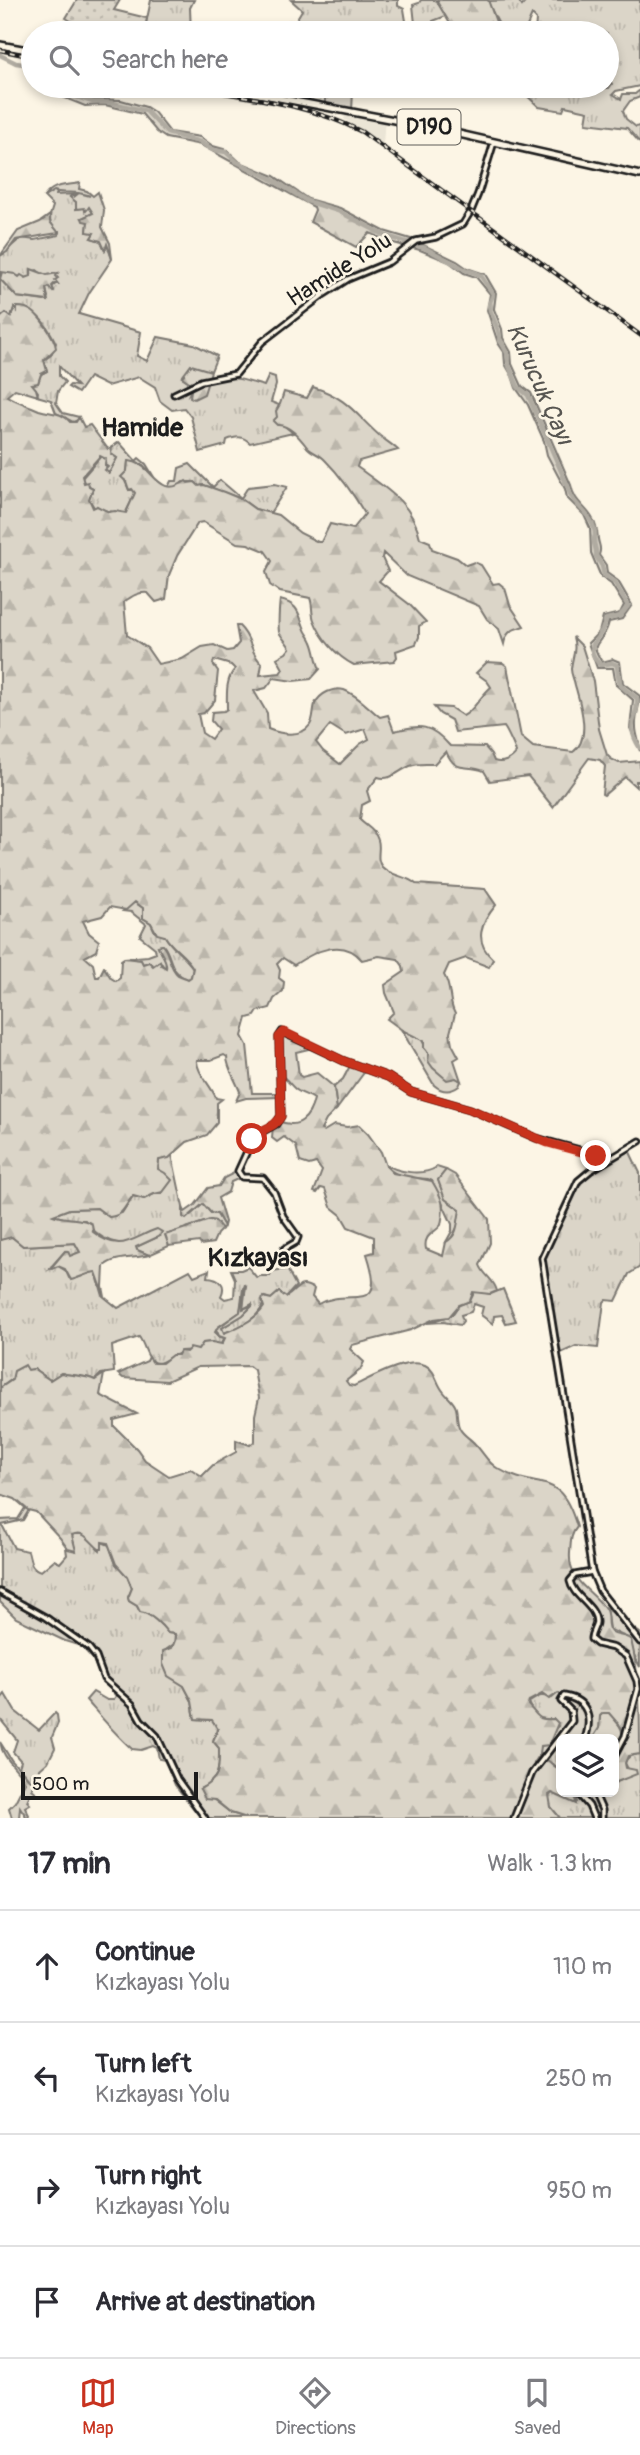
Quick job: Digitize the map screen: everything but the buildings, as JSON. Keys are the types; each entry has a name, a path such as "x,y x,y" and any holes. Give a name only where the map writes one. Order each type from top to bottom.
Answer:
{"main road":[{"path":"0,45 21,49"},
{"name":"D190","path":"281,98 640,175"}],"street":[{"name":"Hamide Yolu","path":"174,394 201,382 236,374 261,342 323,295 352,277 389,262 413,243 436,237 460,226 472,210 494,142"},
{"path":"284,1249 296,1242 298,1237 282,1212 274,1192 263,1178 243,1177 238,1171 254,1136 276,1124 281,1116 279,1037 282,1032 344,1061 388,1077 411,1092 470,1109 536,1138 580,1150 606,1161"},
{"path":"640,1141 583,1176 575,1184 542,1261 554,1318 592,1572 600,1591 640,1642"},
{"path":"592,1572 575,1575 570,1581 573,1592 595,1617 596,1624 591,1639 626,1656 638,1685 625,1736 619,1747"},
{"path":"0,1592 45,1617 89,1648 96,1657 104,1679 129,1700 141,1720 157,1736 177,1779 205,1818"},
{"path":"562,1734 572,1721 571,1711 561,1700 564,1696 578,1702 587,1712 590,1724 587,1734"},
{"path":"514,1818 527,1781 556,1741"},
{"path":"582,1797 589,1805 594,1818"},
{"path":"596,1797 602,1810 602,1818"}],"shaded area":[{"path":"281,98 325,98 325,106"},
{"path":"347,110 385,118 383,144 344,119"}],"green space":[{"path":"77,0 120,0 114,10 147,18 146,21 71,21 66,18"},
{"path":"151,0 194,0 190,8 191,21 147,21"},
{"path":"291,0 398,0 398,6 404,9 406,21 296,20 302,10"},
{"path":"421,0 436,0 446,16 433,21 415,21 413,5"},
{"path":"436,0 488,0 496,21 448,21"},
{"path":"518,0 522,6 527,0 640,0 640,86 619,90 619,21 536,21 532,15 529,21 497,21 487,1"},
{"path":"640,90 640,97 630,101 623,111 626,119 636,127 640,126 640,143 627,128 586,123 588,111 565,106 563,111 539,107 529,98 621,99 623,94 635,94"},
{"path":"65,98 121,100 146,107 154,112 170,132 200,137 213,146 227,150 240,162 274,176 308,199 340,208 384,231 411,239 467,268 485,274 496,293 494,309 503,338 511,352 512,364 522,386 531,393 573,493 594,520 600,547 599,555 606,565 607,573 618,581 632,605 622,619 609,622 596,649 602,662 613,659 620,662 623,683 640,696 636,730 640,751 630,728 633,700 616,685 613,668 597,668 588,643 599,632 603,617 620,613 624,605 611,584 601,577 591,553 590,528 584,515 567,498 528,405 516,388 505,364 504,352 498,343 487,310 490,294 476,277 464,273 449,262 370,233 356,247 310,222 314,207 201,145 166,138 157,132 142,114 105,105 85,106"},
{"path":"325,98 353,98 352,111 325,106"},
{"path":"80,183 79,189 93,196 98,192 104,210 102,227 110,243 112,259 107,244 105,250 101,241 91,238 94,233 87,232 88,222 82,218 93,213 89,207 86,211 84,208 76,209 76,202 70,197 79,193 54,191 44,197 56,187"},
{"path":"54,190 56,195 77,194 70,197 76,202 76,209 85,208 85,211 90,207 93,213 82,218 88,222 87,232 95,233 91,238 101,241 105,250 107,244 112,259 89,293 79,314 141,332 137,356 147,361 158,337 194,344 217,356 211,371 197,368 182,377 193,384 189,394 217,379 233,378 264,386 269,375 275,377 276,385 271,402 279,405 278,418 293,433 250,443 242,438 234,438 227,440 226,445 200,452 191,417 184,408 172,410 160,401 155,387 139,377 107,386 89,377 78,393 68,387 77,386 59,366 59,376 65,382 58,391 56,403 63,413 79,417 73,422 56,413 51,400 37,396 38,392 32,384 38,383 41,374 47,371 44,360 51,355 56,343 45,324 24,308 17,307 17,311 14,308 11,317 6,313 0,318 0,279 17,297 44,301 48,297 46,289 49,287 54,291 52,287 57,283 56,277 37,270 31,272 31,277 27,278 6,273 0,275 0,256 21,238 35,240 59,235 59,231 55,231 49,219 53,206 44,197"},
{"path":"50,215 50,222 59,233 16,240 7,252 0,256 18,231"},
{"path":"31,269 47,275 58,273 55,280 58,284 52,286 54,291 49,287 46,289 48,301 17,297 0,279 2,272 26,278 31,276"},
{"path":"17,307 24,307 32,311 49,332 56,348 44,360 47,371 41,374 38,383 32,384 38,396 15,389 7,396 39,410 60,415 70,422 76,422 79,417 84,427 90,425 108,449 112,447 111,454 117,458 109,473 105,470 108,467 105,465 106,459 100,456 82,476 84,483 88,482 93,488 89,499 93,508 97,506 109,512 126,513 135,493 132,489 129,490 126,481 121,477 127,471 128,461 144,467 161,484 176,486 186,481 195,482 199,486 204,485 241,499 255,509 278,515 300,533 318,542 321,542 330,524 353,529 365,514 347,486 323,458 309,449 294,432 273,421 277,417 276,411 284,392 307,398 313,387 335,396 350,407 398,450 359,461 357,467 404,505 420,538 430,542 432,549 457,558 466,565 474,562 481,565 493,584 499,583 505,588 510,605 524,626 509,633 504,644 499,629 487,619 479,606 407,576 383,553 382,558 388,571 379,581 409,604 426,622 419,626 416,644 396,651 397,657 394,661 354,665 335,652 317,627 310,598 280,592 270,585 266,572 272,561 265,551 237,543 203,522 198,523 177,556 169,575 166,599 156,602 148,593 144,593 124,602 127,635 147,648 158,664 182,659 202,647 214,645 227,651 233,650 239,643 236,626 239,626 262,664 260,675 280,673 283,669 277,658 290,648 280,634 280,600 294,606 299,613 320,669 311,679 293,681 274,678 266,688 254,691 267,713 268,729 284,733 301,732 310,725 315,704 320,697 340,689 354,695 380,717 388,715 394,731 425,728 437,733 450,746 485,747 494,761 500,762 516,753 504,727 455,732 451,720 434,707 451,708 463,716 467,714 491,687 476,673 487,662 503,663 507,666 521,737 533,747 573,752 582,739 583,720 571,671 573,637 582,646 593,681 599,729 607,755 619,763 640,761 640,781 636,781 636,787 625,777 604,795 605,766 600,760 589,758 553,807 528,776 490,781 484,771 457,766 446,751 434,764 413,765 391,777 378,777 367,791 370,801 362,805 360,820 377,837 382,867 416,884 485,889 496,905 486,918 481,932 483,945 493,959 489,967 466,958 449,964 444,975 455,1014 450,1033 459,1057 454,1060 461,1081 456,1078 447,1080 428,1061 429,1054 424,1048 424,1041 387,1019 394,1012 385,985 404,972 398,959 379,956 362,960 346,949 338,948 320,951 294,965 283,958 277,964 280,970 279,978 284,982 283,991 274,999 270,1008 247,1018 242,1036 247,1045 252,1093 280,1093 281,1097 246,1098 236,1101 240,1092 227,1057 224,1055 211,1060 197,1060 199,1069 216,1098 222,1099 217,1103 217,1123 207,1135 187,1142 169,1158 159,1160 158,1169 172,1180 163,1192 144,1199 133,1196 121,1213 114,1216 109,1217 97,1208 69,1209 53,1215 88,1222 92,1224 93,1232 111,1242 126,1242 157,1229 162,1232 160,1236 136,1247 149,1255 119,1259 104,1266 105,1297 96,1272 71,1280 65,1269 58,1266 50,1269 65,1251 68,1251 70,1256 80,1252 75,1243 23,1246 12,1237 0,1240 0,318 6,313 11,317 14,308 17,311","holes":["214,660 231,665 235,669 228,683 227,709 212,712 211,721 218,729 211,739 202,733 198,714 204,713 215,700 218,671 213,664","330,725 346,735 365,729 369,739 340,764 316,742","135,902 143,908 143,918 151,923 157,934 165,936 190,963 193,968 191,977 188,979 175,972 162,945 158,946 165,959 166,968 160,961 153,966 149,962 143,964 141,960 124,958 121,960 120,978 116,981 104,967 99,977 96,977 93,964 85,957 96,951 99,941 89,933 83,921 102,916 110,907 126,910"]},
{"path":"191,365 211,371 204,394 194,399 190,397 192,384 182,377"},
{"path":"119,442 136,461 139,458 146,464 154,477 143,465 128,461 127,471 122,477 129,490 134,490 135,494 125,514 102,510 97,506 95,509 89,499 93,488 84,483 82,478 101,456 106,459 106,470 109,473 117,458 110,453 112,447"},
{"path":"190,464 213,487 220,480 241,498 248,487 275,484 287,487 270,513 255,509 241,499 204,485 199,486 195,482 183,482 177,487 168,487 171,481 177,481 179,468"},
{"path":"134,902 143,908 143,918 151,923 155,932 165,936 193,968 191,977 188,979 177,972 163,945 158,946 166,961 165,969 160,961 153,966 149,962 143,964 140,960 124,958 156,953 155,948 140,936 146,924 131,912 123,911"},
{"path":"402,1031 421,1038 428,1057 445,1078 461,1081 459,1086 446,1090 434,1085"},
{"path":"282,1032 313,1048 296,1052 299,1075 302,1077 317,1073 334,1087 337,1109 321,1130 334,1125 359,1125 381,1152 386,1166 393,1173 432,1181 441,1198 443,1212 441,1225 426,1241 426,1249 443,1256 446,1242 457,1228 460,1210 445,1199 438,1180 446,1170 455,1175 489,1219 490,1243 480,1265 497,1291 490,1294 473,1292 470,1301 459,1305 449,1317 434,1319 411,1330 352,1345 350,1349 364,1362 360,1370 346,1381 354,1386 399,1366 417,1363 425,1365 455,1406 461,1431 490,1463 525,1480 555,1488 570,1508 577,1527 571,1542 572,1571 606,1610 611,1632 631,1640 638,1682 640,1754 628,1756 625,1763 626,1768 636,1770 637,1774 619,1781 619,1748 623,1732 609,1713 600,1716 599,1728 595,1734 586,1734 587,1715 574,1700 558,1693 549,1699 542,1694 529,1701 528,1705 539,1717 554,1719 558,1723 549,1745 541,1746 540,1754 534,1763 536,1765 542,1757 556,1767 556,1795 549,1795 551,1807 560,1818 247,1818 231,1813 215,1800 205,1799 200,1789 212,1781 219,1768 219,1748 213,1741 218,1729 212,1720 195,1719 192,1701 184,1686 168,1676 163,1664 163,1651 172,1648 175,1634 168,1633 156,1620 140,1612 137,1606 129,1601 132,1588 127,1576 116,1564 108,1543 102,1542 102,1549 99,1549 83,1535 76,1534 72,1535 76,1551 68,1549 36,1512 28,1510 15,1499 0,1494 0,1388 12,1380 14,1371 25,1365 28,1370 34,1369 50,1380 61,1373 95,1380 104,1374 100,1395 137,1414 114,1420 114,1426 145,1460 169,1476 191,1469 202,1476 213,1465 236,1452 236,1440 250,1445 255,1441 255,1415 259,1398 254,1370 249,1366 198,1367 167,1381 123,1378 118,1374 147,1361 149,1357 153,1363 162,1363 172,1355 178,1355 180,1351 186,1352 190,1348 198,1350 203,1343 222,1344 225,1338 219,1336 216,1329 240,1312 245,1284 243,1309 253,1305 222,1328 224,1333 256,1316 264,1307 263,1297 271,1299 279,1292 286,1297 301,1285 314,1289 312,1297 318,1304 330,1299 369,1293 373,1286 367,1254 374,1252 374,1237 348,1227 341,1215 331,1207 325,1189 314,1192 322,1171 316,1163 309,1165 300,1162 296,1146 284,1137 277,1142 272,1138 273,1125 279,1121 292,1124 302,1120 310,1112 314,1099 296,1089 280,1075 279,1041"},
{"path":"351,1064 366,1070 337,1109 334,1087 343,1079"},
{"path":"628,1148 640,1173 640,1267 629,1274 616,1301 604,1302 598,1348 576,1346 559,1354 542,1258 578,1181"},
{"path":"172,1155 183,1216 186,1218 203,1204 211,1213 217,1214 224,1226 222,1229 215,1221 210,1220 166,1235 169,1246 149,1255 136,1247 160,1236 154,1231 135,1241 118,1243 103,1238 85,1220 70,1220 53,1215 69,1209 97,1208 109,1217 122,1213 133,1196 144,1199 161,1194 170,1179 158,1169 159,1160"},
{"path":"384,1163 410,1172 425,1172 437,1167 446,1170 438,1180 444,1196 460,1210 460,1222 450,1241 446,1242 452,1231 452,1224 432,1181 392,1172"},
{"path":"238,1171 242,1177 231,1182 228,1192 218,1198 224,1226 217,1214 211,1213 203,1204 186,1219 183,1217 183,1207 185,1212 195,1205 208,1188 219,1186 224,1178"},
{"path":"210,1220 215,1221 222,1229 213,1243 169,1246 165,1235"},
{"path":"12,1237 23,1246 75,1243 80,1252 70,1257 65,1251 50,1268 58,1266 73,1279 96,1272 103,1296 118,1308 190,1270 194,1276 209,1270 208,1277 219,1280 223,1288 221,1296 225,1299 234,1297 235,1279 231,1270 248,1267 257,1278 270,1276 271,1271 287,1269 296,1286 286,1297 279,1292 271,1299 265,1297 255,1316 243,1325 224,1333 222,1328 252,1306 243,1309 246,1286 243,1288 240,1312 215,1332 225,1338 220,1345 203,1343 198,1350 181,1351 155,1363 139,1337 112,1346 114,1372 101,1374 95,1380 61,1373 50,1380 34,1369 26,1369 0,1388 0,1240"},
{"path":"503,1289 516,1321 506,1323 502,1315 494,1316 493,1324 481,1315 483,1307 474,1304 471,1312 461,1315 463,1321 460,1325 427,1323 452,1315 459,1305 470,1301 475,1291 491,1294"},
{"path":"25,1508 29,1510 23,1520 2,1525 14,1548 28,1551 35,1568 41,1571 54,1560 60,1563 67,1555 66,1548 75,1549 73,1534 84,1534 100,1550 102,1542 109,1545 116,1564 127,1576 132,1588 129,1601 137,1606 140,1612 156,1619 168,1633 175,1634 174,1644 163,1652 163,1663 184,1686 192,1701 195,1719 212,1720 217,1728 213,1741 219,1748 217,1772 212,1781 200,1789 231,1813 247,1818 201,1818 175,1785 165,1760 159,1759 157,1748 153,1746 141,1750 132,1749 86,1700 93,1692 107,1700 113,1700 116,1696 100,1677 93,1659 81,1646 16,1618 0,1602 0,1520 18,1519"},
{"path":"606,1608 640,1633 640,1667 633,1653 631,1640 609,1629"},
{"path":"558,1693 580,1704 587,1715 588,1730 587,1734 556,1734 556,1766 550,1763 534,1764 541,1746 551,1742 558,1726 554,1719 538,1717 528,1703 541,1696 552,1698"},
{"path":"5,1694 15,1711 39,1730 55,1713 57,1715 58,1723 52,1737 55,1748 48,1762 40,1769 38,1780 30,1780 19,1767 21,1761 13,1752 17,1740 0,1719 0,1700"},
{"path":"609,1713 619,1724 622,1739 619,1746 619,1734 595,1734 599,1728 600,1716"},
{"path":"0,1742 12,1761 28,1778 38,1779 32,1789 38,1794 30,1794 27,1801 30,1804 25,1807 29,1815 27,1818 20,1807 19,1818 12,1818 9,1808 25,1782 7,1759"},
{"path":"640,1754 640,1818 560,1818 551,1807 548,1798 552,1793 556,1797 577,1802 576,1797 619,1797 619,1781 624,1779 628,1769 625,1763 632,1755"},
{"path":"561,1797 575,1797 576,1804"}],"waterway":[{"name":"Kurucuk Çayı","path":"0,55 21,64"},
{"name":"Kurucuk Çayı","path":"80,98 146,111 167,133 226,152 237,162 307,201 338,211 386,236 425,248 481,276 493,294 490,310 518,387 528,395 573,500 591,521 596,556 604,575 615,583 628,606 620,616 607,619 592,650 600,665 617,665 621,685 637,698 632,726 640,748"}],"railway":[{"path":"0,50 21,54"},
{"path":"252,98 319,114 362,132 640,335"}],"district":[{"name":"Hamide","path":"142,427"},
{"name":"Kızkayası","path":"258,1257"}],"route":[{"path":"252,1139 256,1133 276,1124 281,1116 279,1037 284,1032 344,1061 388,1077 416,1094 470,1109 548,1143 596,1156"}]}
